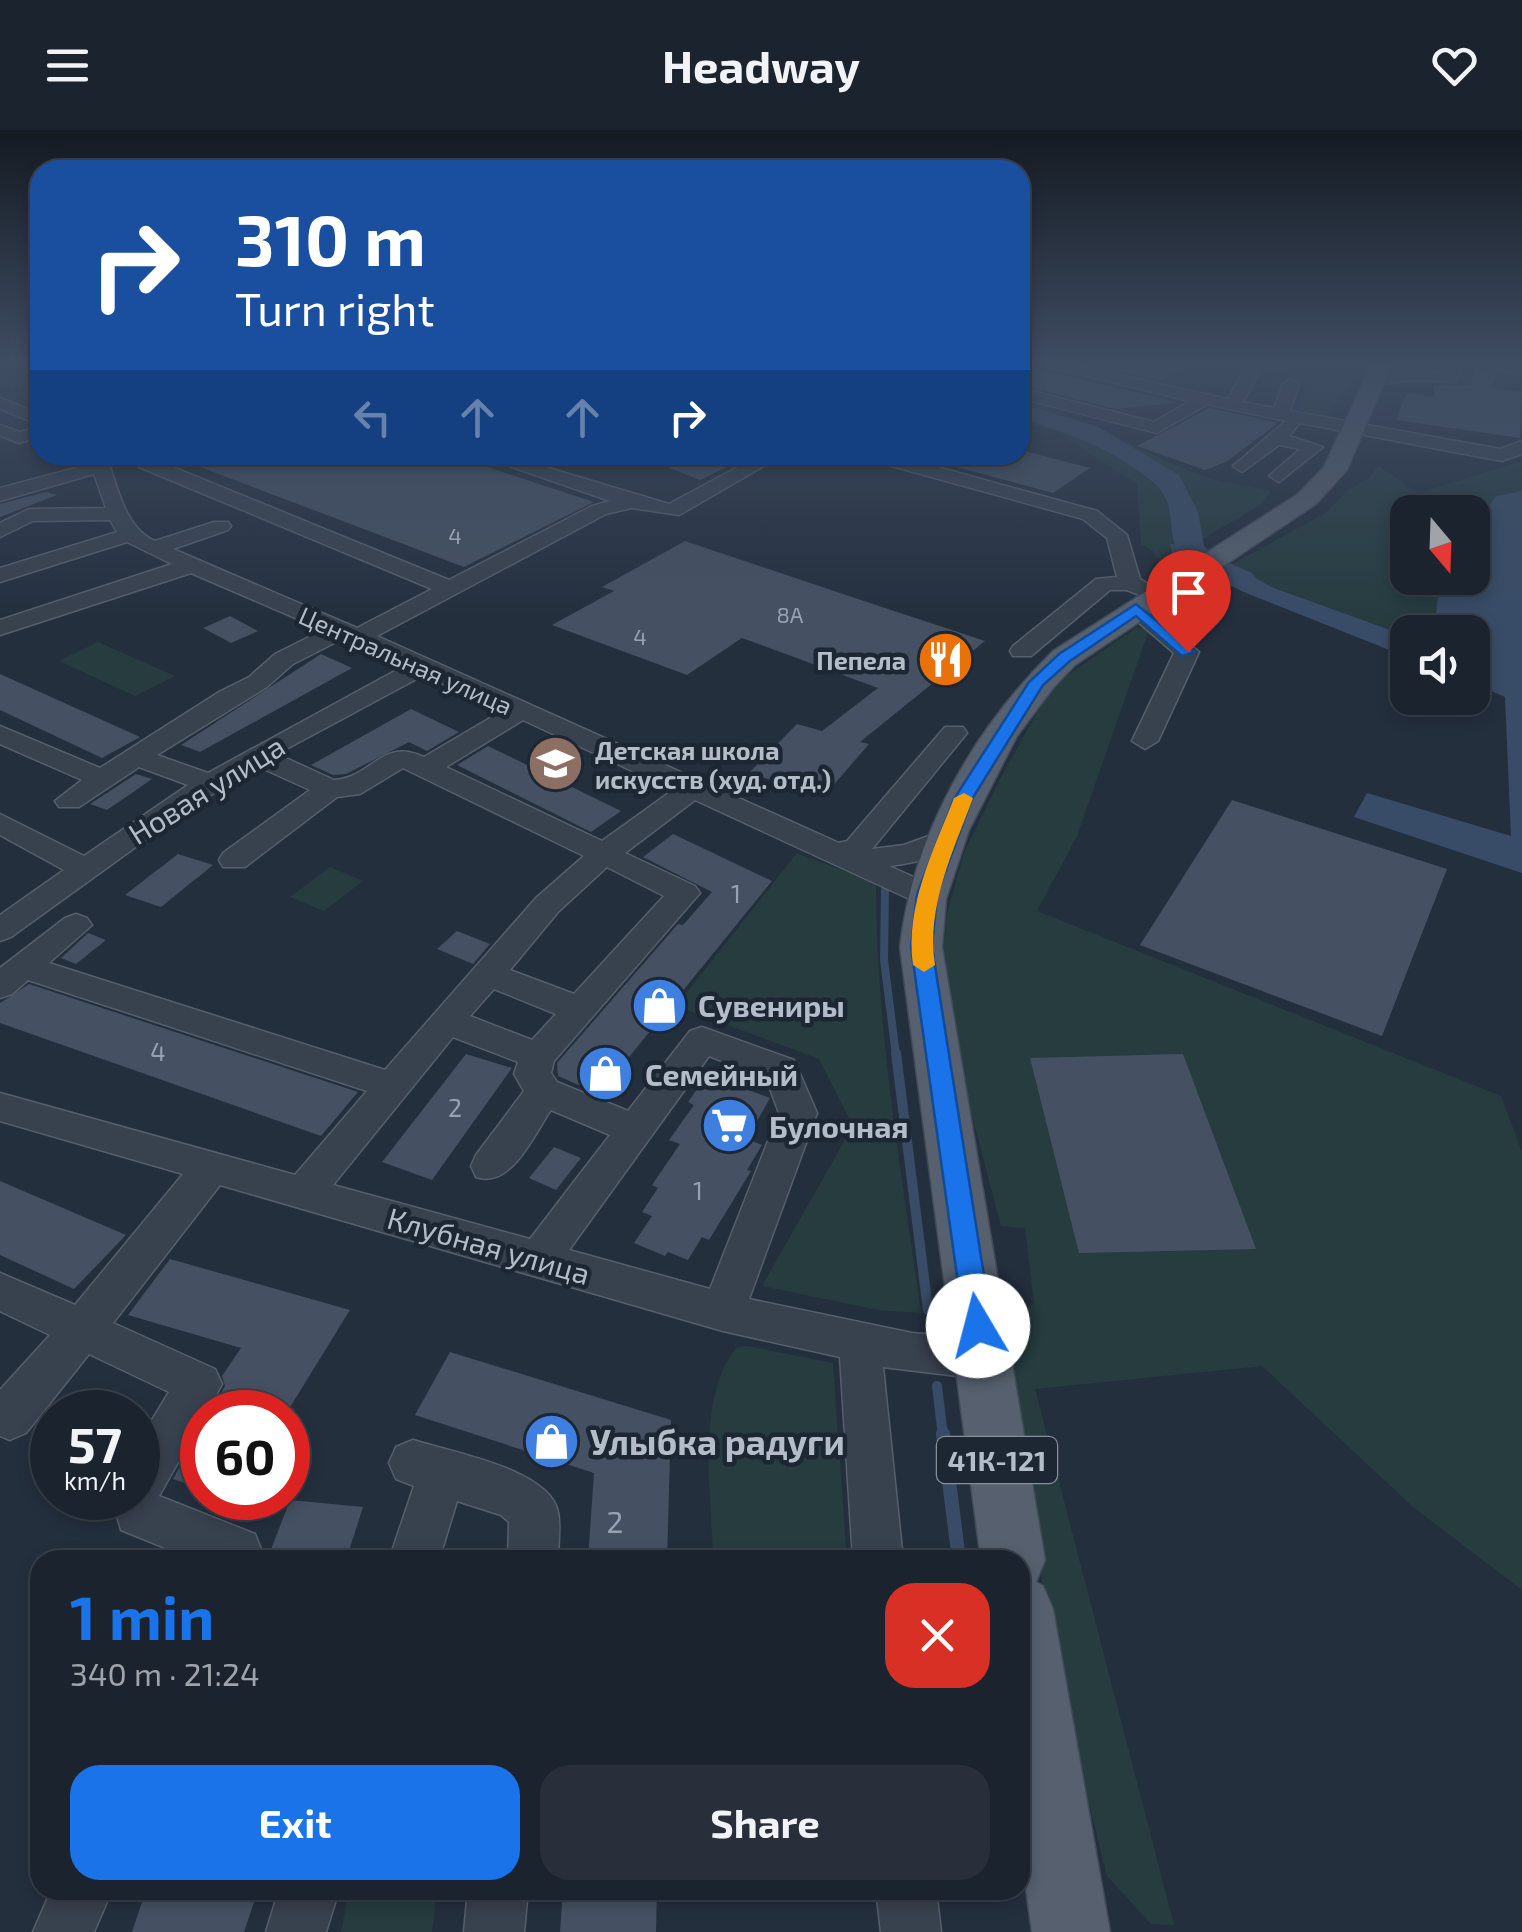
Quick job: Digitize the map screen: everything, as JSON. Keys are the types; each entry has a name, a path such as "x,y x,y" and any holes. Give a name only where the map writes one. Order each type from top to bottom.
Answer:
{"main road":[{"name":"41К-121","path":"1010,1550 922,947 927,894 963,799 1037,682 1151,592 1306,499 1335,470 1344,450"},
{"path":"1030,1672 1071,1932"}],"street":[{"path":"1242,466 1262,450"},
{"path":"1279,476 1310,450"},
{"path":"1475,450 1502,455 1513,450"},
{"path":"0,495 88,465"},
{"path":"101,465 122,523"},
{"path":"151,465 448,587"},
{"path":"517,465 672,511 756,465"},
{"path":"909,465 1090,515 1117,535 1188,652 1145,742"},
{"path":"69,801 258,682 284,659 430,600 448,587 599,510 632,502"},
{"path":"0,531 29,516 122,523"},
{"path":"47,535 79,524 122,523"},
{"path":"0,575 122,523"},
{"name":"Центральная улица","path":"122,523 152,549 190,560 927,894"},
{"path":"152,549 221,526"},
{"path":"0,628 190,560"},
{"path":"1022,651 1104,584 1151,592"},
{"name":"Новая улица","path":"0,930 84,868 256,754 423,665"},
{"path":"425,768 522,710"},
{"path":"845,857 858,848 954,733"},
{"path":"0,734 102,780"},
{"path":"256,754 330,789 350,788 402,757 684,893 580,1010 490,1166"},
{"path":"136,757 210,784"},
{"path":"303,1192 547,905 604,854 693,788"},
{"path":"234,860 330,789"},
{"path":"0,824 84,868"},
{"path":"845,857 910,854 948,838"},
{"path":"12,976 76,925"},
{"path":"488,974 580,1010"},
{"path":"12,976 392,1086"},
{"path":"447,1021 635,1130"},
{"path":"539,1259 702,1040 782,1069 798,1113 722,1312"},
{"name":"Клубная улица","path":"0,1107 722,1312 912,1353 982,1360"},
{"path":"0,1412 10,1418 212,1167"},
{"path":"0,1291 198,1384 160,1449"},
{"path":"864,1343 862,1366 877,1550"},
{"path":"416,1550 428,1467 516,1496 534,1512 533,1550"},
{"path":"158,1520 232,1550"},
{"path":"63,1932 77,1900"},
{"path":"296,1932 307,1900"},
{"path":"494,1932 497,1900"},
{"path":"907,1900 910,1932"}],"green space":[{"path":"1084,450 1142,450 1209,478 1271,491 1262,504 1192,545 1170,544 1173,558 1161,564 1152,550 1141,544 1137,484"},
{"path":"1522,461 1522,491 1496,496 1490,504 1490,495 1390,495 1390,595 1438,595 1436,615 1390,615 1390,630 1274,588 1229,566 1324,514 1378,466 1418,493"},
{"path":"1137,627 1149,630 1077,836 1037,911 1501,1096 1522,1152 1522,1590 1413,1507 1262,1366 1035,1389 1174,1925 1151,1924 1107,1876 1074,1743 1036,1551 1013,1390 1010,1313 1034,1304 1025,1228 1001,1226 955,1051 942,960 947,914 964,853 1052,686"},
{"path":"98,642 175,676 135,696 59,661"},
{"path":"797,853 876,883 885,1045 921,1313 878,1310 762,1286 853,1126 819,1059 676,1006"},
{"path":"330,867 363,881 324,911 290,897"},
{"path":"737,1347 833,1363 846,1550 713,1550 711,1420 715,1392"},
{"path":"347,1900 436,1900 432,1932 341,1932"}],"water":[{"path":"1522,491 1522,873 1354,817 1367,793 1511,836 1505,697 1490,690 1490,615 1436,615 1438,595 1490,595 1490,504 1496,496"},
{"path":"1170,544 1192,545 1274,588 1390,630 1390,650 1246,593 1173,558"}],"building":[{"path":"1149,450 1242,450 1205,470"},
{"path":"1030,453 1090,468 1053,493 949,465 1030,465"},
{"path":"195,465 481,465 594,502 464,567"},
{"path":"662,465 731,465 700,480"},
{"path":"46,492 57,495 0,517 0,504"},
{"path":"685,541 985,641 860,742 869,744 824,796 749,773 797,724 822,731 878,688 742,638 687,675 552,625 614,591 602,587"},
{"path":"230,616 258,631 231,643 203,628"},
{"path":"321,654 352,668 200,752 181,745"},
{"path":"0,674 140,737 102,758 0,710"},
{"path":"411,709 459,732 427,751 409,742 346,774 333,775 311,765"},
{"path":"488,746 621,811 591,832 457,765"},
{"path":"136,774 152,779 107,810 90,804"},
{"path":"1232,800 1447,869 1382,1036 1140,945"},
{"path":"673,834 772,881 599,1094 558,1076 557,1063 678,924 683,925 712,892 643,857"},
{"path":"178,854 213,865 161,907 125,895"},
{"path":"457,931 490,944 473,964 437,949"},
{"path":"88,933 106,940 76,964 61,958"},
{"path":"29,984 358,1092 321,1136 0,1023 0,1003"},
{"path":"466,1054 512,1068 432,1180 382,1162"},
{"path":"1183,1054 1256,1249 1079,1253 1030,1058"},
{"path":"707,1075 770,1098 747,1139 762,1145 747,1170 751,1171 709,1240 702,1237 688,1260 668,1252 665,1256 634,1243 652,1216 642,1212 658,1188 652,1185 680,1144 669,1140 694,1105 688,1102"},
{"path":"554,1147 581,1158 556,1190 529,1178"},
{"path":"0,1181 126,1235 74,1289 0,1255"},
{"path":"170,1259 350,1310 301,1390 223,1390 222,1376 241,1348 128,1315"},
{"path":"450,1352 671,1420 667,1550 589,1550 594,1473 415,1415"},
{"path":"310,1502 363,1507 349,1550 271,1550 282,1520 310,1520"},
{"path":"143,1900 255,1900 244,1932 132,1932"},
{"path":"562,1900 657,1900 656,1932 560,1932"}],"waterway":[{"path":"1121,450 1169,481 1184,512 1189,548 1205,564 1241,580"},
{"path":"885,888 884,960 896,1055"},
{"path":"896,1053 928,1310"},
{"path":"937,1386 943,1436"},
{"path":"943,1434 958,1550"}],"slow traffic":[{"path":"924,965 927,894 964,798"}],"place":[{"name":"Пепела","path":"945,660"},
{"name":"Детская школа искусств (худ. отд.)","path":"556,764"},
{"name":"Сувениры","path":"659,1005"},
{"name":"Семейный","path":"606,1074"},
{"name":"Булочная","path":"730,1126"},
{"name":"Улыбка радуги","path":"551,1441"}],"route":[{"path":"978,1326 922,947 927,894 963,799 1037,682 1064,658 1136,609 1188,652"}]}
